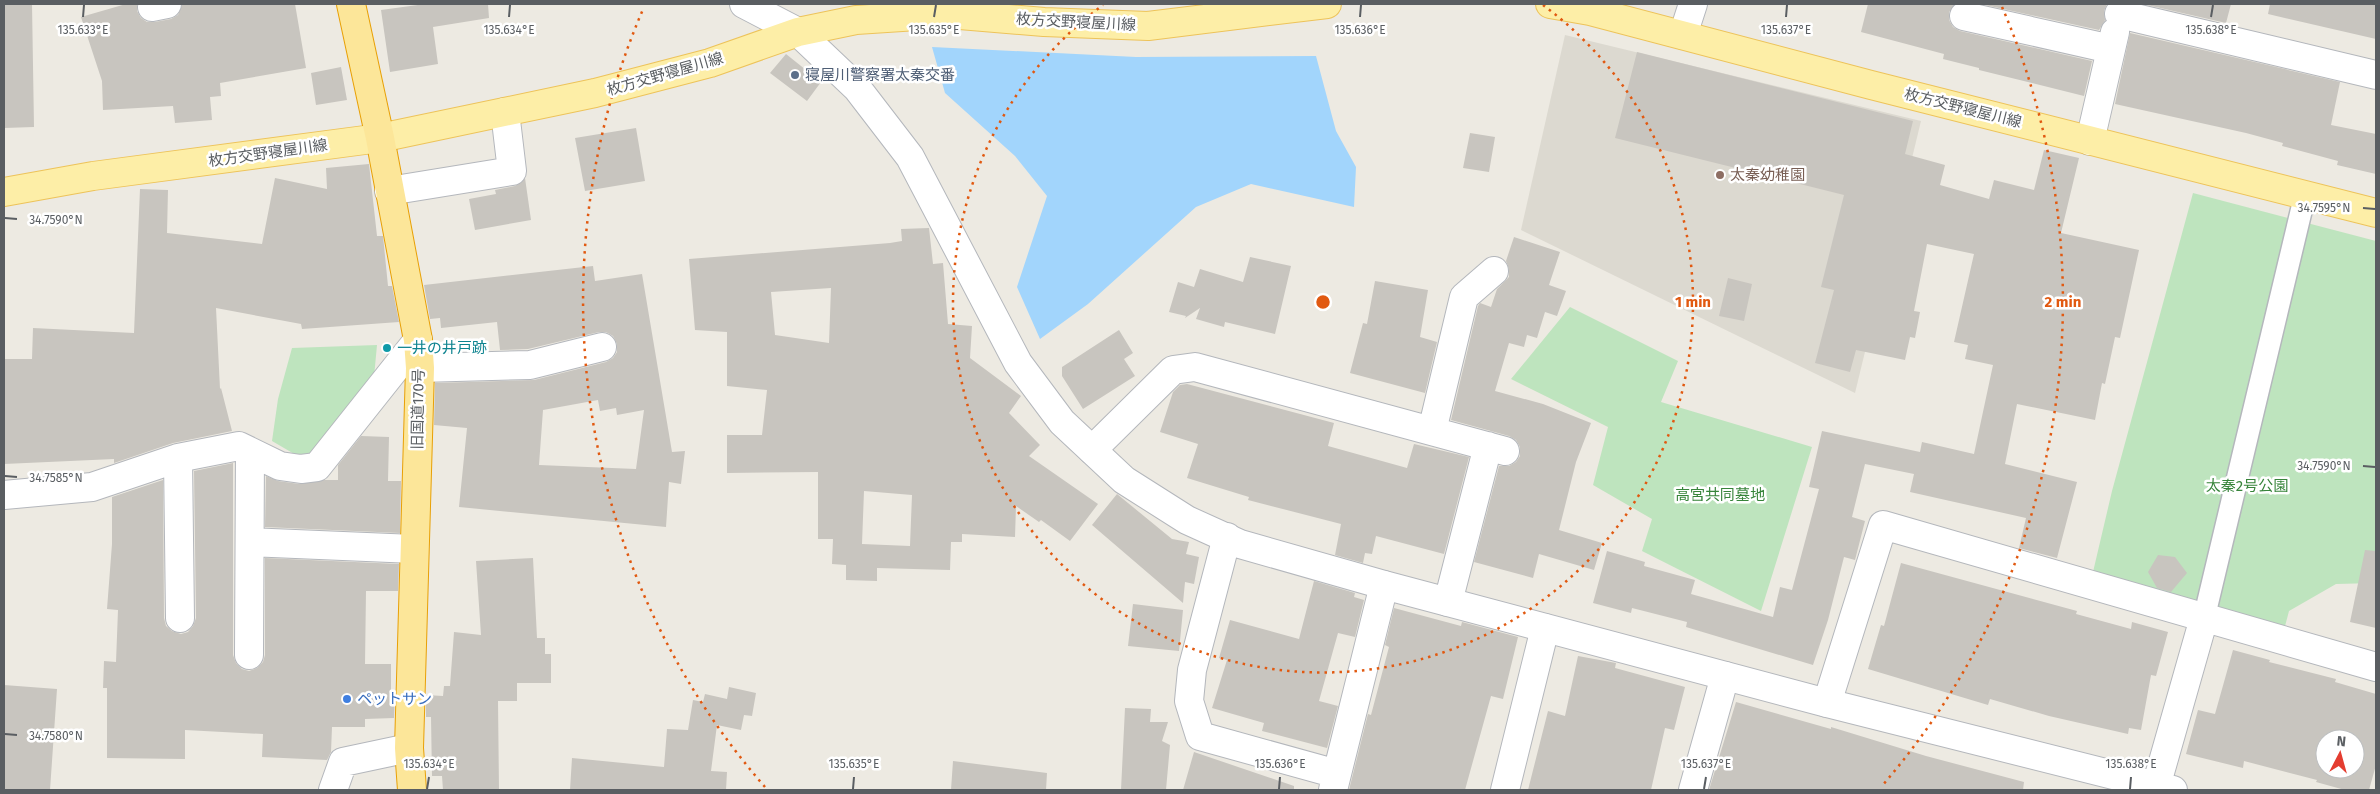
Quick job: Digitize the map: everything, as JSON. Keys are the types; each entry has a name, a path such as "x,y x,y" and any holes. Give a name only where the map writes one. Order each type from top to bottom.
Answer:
{"highway":[{"name":"旧国道170号","path":"351,4 380,138 418,340 420,368 409,748 412,790"}],"main road":[{"name":"枚方交野寝屋川線","path":"4,192 93,176 380,138 595,93 710,63 798,32 856,20 948,14 1044,22 1148,26 1327,4"},
{"name":"枚方交野寝屋川線","path":"1550,4 1590,11 2376,213"}],"street":[{"path":"744,4 798,32 857,88 910,157 1018,363 1062,422 1124,480 1187,520 1240,544 1384,585 1827,703 2161,789 2204,618 2304,195"},
{"path":"1683,35 1693,4"},
{"path":"2090,141 2120,9 2376,75"},
{"path":"1964,16 2111,49"},
{"path":"389,191 512,171 504,112"},
{"path":"1432,431 1464,297 1494,271"},
{"path":"4,495 92,487 178,458 239,446 280,466 301,469 317,468 418,340"},
{"path":"420,368 530,364 602,347"},
{"path":"1092,450 1174,370 1194,367 1497,449 1448,602"},
{"path":"249,655 250,452"},
{"path":"178,458 180,618"},
{"path":"1827,703 1883,525 2376,667"},
{"path":"1227,537 1192,670 1189,702 1200,736 1335,782 1384,585"},
{"path":"250,542 414,549"},
{"path":"1505,790 1545,628"},
{"path":"1693,790 1725,676"},
{"path":"333,790 344,762 409,748"}],"shaded area":[{"name":"太秦幼稚園","path":"1565,35 1921,121 1855,393 1521,230"}],"green space":[{"name":"太秦2号公園","path":"2193,193 2376,241 2376,583 2336,584 2289,611 2284,630 2093,572 2112,491"},
{"name":"高宮共同墓地","path":"1570,307 1678,361 1661,402 1812,447 1761,611 1642,551 1652,519 1593,485 1608,427 1511,379"},
{"path":"377,345 374,377 312,454 296,455 272,441 278,399 292,348"}],"water":[{"path":"932,47 1136,57 1316,56 1336,131 1356,167 1354,207 1251,184 1196,207 1088,304 1040,339 1017,287 1047,196 1015,156 945,93"}],"building":[{"path":"4,4 32,4 34,127 4,128"},
{"path":"126,4 137,4 137,11 141,18 147,22 155,22 171,19 178,15 182,5 295,4 306,68 220,83 221,96 210,97 212,120 175,123 173,106 103,110 102,81 81,17"},
{"path":"425,4 488,4 489,18 433,27 438,64 390,72 381,10"},
{"path":"1868,4 1955,4 1949,12 1949,20 1953,27 1960,31 2092,61 2084,96 1979,70 1979,68 1943,59 1944,54 1861,32"},
{"path":"1981,4 2107,4 2104,11 2105,20 2099,30"},
{"path":"2143,4 2231,4 2226,23"},
{"path":"2270,4 2376,4 2376,39 2268,14"},
{"path":"2130,33 2340,82 2331,125 2376,134 2376,174 2337,165 2338,161 2282,146 2283,143 2246,133 2115,104"},
{"path":"1637,52 1913,121 1905,154 1945,165 1940,185 1989,199 1994,180 2034,190 2044,150 2079,158 2061,233 2139,250 2120,338 2115,337 2105,384 2102,383 2095,420 2017,404 2005,464 2077,482 2057,558 2019,548 2026,518 1910,492 1914,474 1865,464 1852,517 1865,521 1855,560 1844,557 1828,620 1813,665 1686,627 1687,622 1632,608 1631,613 1593,603 1607,551 1645,562 1644,566 1695,580 1691,594 1773,617 1780,587 1792,590 1819,489 1809,487 1822,431 1920,452 1922,442 1974,454 1993,365 1965,359 1968,345 1954,342 1974,254 1927,244 1914,311 1920,312 1915,338 1910,337 1905,360 1856,350 1850,372 1815,363 1834,290 1821,287 1844,195 1615,138"},
{"path":"786,54 821,82 807,101 770,73"},
{"path":"341,67 347,100 316,105 311,73"},
{"path":"636,128 645,181 585,191 575,138"},
{"path":"1470,133 1495,137 1489,172 1463,168"},
{"path":"369,164 377,236 383,236 388,286 392,286 399,322 302,329 301,324 216,308 220,389 232,431 173,443 114,463 114,459 4,464 4,359 32,359 33,328 134,333 140,189 168,190 167,233 262,244 275,178 327,189 326,168"},
{"path":"525,178 531,220 475,230 469,199 496,194 495,190 515,186"},
{"path":"929,228 933,264 943,263 948,324 972,326 970,358 1021,396 1009,413 1040,445 1029,456 1098,504 1070,541 1041,520 1039,522 1016,506 1015,537 962,534 962,542 951,542 950,570 877,568 877,581 846,580 846,565 832,564 833,539 818,539 818,472 727,473 727,435 762,435 767,390 727,386 727,332 695,330 689,259 890,243 902,241 901,229","holes":["831,288 829,343 775,335 771,292","864,491 912,495 910,546 862,544"]},
{"path":"1514,237 1560,252 1549,285 1566,291 1557,316 1545,312 1537,338 1527,335 1524,347 1509,343 1495,391 1543,404 1591,423 1576,462 1559,530 1602,543 1594,570 1539,554 1533,578 1474,562 1499,466 1509,466 1516,462 1520,456 1520,447 1516,440 1509,436 1451,420 1478,306 1480,303 1491,307 1497,289 1509,277 1506,261"},
{"path":"1250,257 1291,266 1275,334 1225,322 1224,327 1196,319 1200,308 1185,318 1186,316 1169,312 1178,282 1194,287 1200,269 1243,282"},
{"path":"593,266 595,281 642,274 672,452 685,451 681,484 669,482 666,527 459,507 467,428 434,425 435,383 534,380 606,362 613,358 617,352 617,344 613,336 606,332 599,332 528,349 500,350 497,322 441,328 440,318 430,319 424,285","holes":["598,400 600,411 616,408 617,415 644,410 636,469 539,465 543,410"]},
{"path":"1728,278 1752,284 1744,321 1719,316"},
{"path":"1375,281 1428,290 1420,337 1437,342 1425,393 1350,373 1363,323 1367,324"},
{"path":"1119,330 1133,353 1124,359 1135,376 1083,409 1062,376 1062,367"},
{"path":"1187,384 1334,423 1328,446 1407,468 1414,444 1469,457 1444,554 1376,536 1372,554 1365,553 1363,563 1335,555 1341,524 1248,500 1249,497 1187,478 1198,444 1160,432 1173,392 1180,385"},
{"path":"361,436 389,437 388,481 401,481 400,533 265,527 266,476 278,481 299,484 323,480 338,480 338,465"},
{"path":"233,463 233,655 236,663 242,669 249,671 257,668 263,662 265,655 265,558 399,564 398,591 366,591 365,664 391,664 391,693 395,693 394,718 365,719 365,727 332,727 331,752 327,760 262,757 263,734 185,730 185,759 107,758 107,688 103,688 104,661 116,662 118,610 107,609 112,544 112,497 163,480 164,618 166,626 172,631 181,634 188,632 196,618 194,471"},
{"path":"1117,494 1172,539 1189,542 1186,554 1199,557 1194,584 1185,582 1183,603 1092,525"},
{"path":"2365,550 2376,551 2376,628 2350,622"},
{"path":"2158,555 2175,557 2187,573 2171,592 2157,588 2148,572"},
{"path":"533,558 537,638 545,638 545,654 551,654 551,683 517,683 517,701 498,701 499,790 443,790 442,776 432,776 431,717 426,717 426,695 443,696 444,686 450,686 454,632 481,635 476,561"},
{"path":"1901,563 2077,611 2076,614 2131,629 2132,622 2168,632 2156,676 2151,675 2141,730 2129,728 2128,734 2049,716 1990,699 1988,705 1868,669 1881,625 1884,626"},
{"path":"1314,581 1355,593 1354,597 1364,600 1355,637 1338,633 1319,701 1338,706 1327,748 1262,731 1264,723 1212,708 1227,660 1219,658 1230,620 1299,639"},
{"path":"1133,604 1183,610 1179,651 1128,646"},
{"path":"1394,608 1461,626 1462,622 1518,637 1503,699 1491,696 1465,790 1349,790 1368,714 1371,715 1389,647 1385,645"},
{"path":"2233,650 2270,660 2269,662 2336,679 2335,682 2376,694 2376,765 2369,790 2345,790 2316,782 2317,780 2244,761 2243,768 2186,754 2198,710 2215,714"},
{"path":"1578,656 1616,663 1615,668 1685,687 1674,730 1665,728 1651,790 1528,790 1548,711 1565,716"},
{"path":"4,685 57,689 50,790 4,790"},
{"path":"729,687 756,693 752,716 744,715 741,730 717,725 711,771 727,772 726,790 570,790 572,758 664,767 667,729 688,730 693,700 703,702 705,694 727,699"},
{"path":"1736,702 2024,782 2023,790 1709,790"},
{"path":"1125,708 1151,709 1150,722 1168,722 1162,741 1170,745 1166,790 1121,790"},
{"path":"1194,752 1294,786 1294,790 1183,790"},
{"path":"953,761 1047,773 1046,790 951,790"}],"place":[{"name":"寝屋川警察署太秦交番","path":"795,75"},
{"name":"太秦幼稚園","path":"1720,175"},
{"name":"一井の井戸跡","path":"387,348"},
{"name":"ペットサン","path":"347,699"}]}
